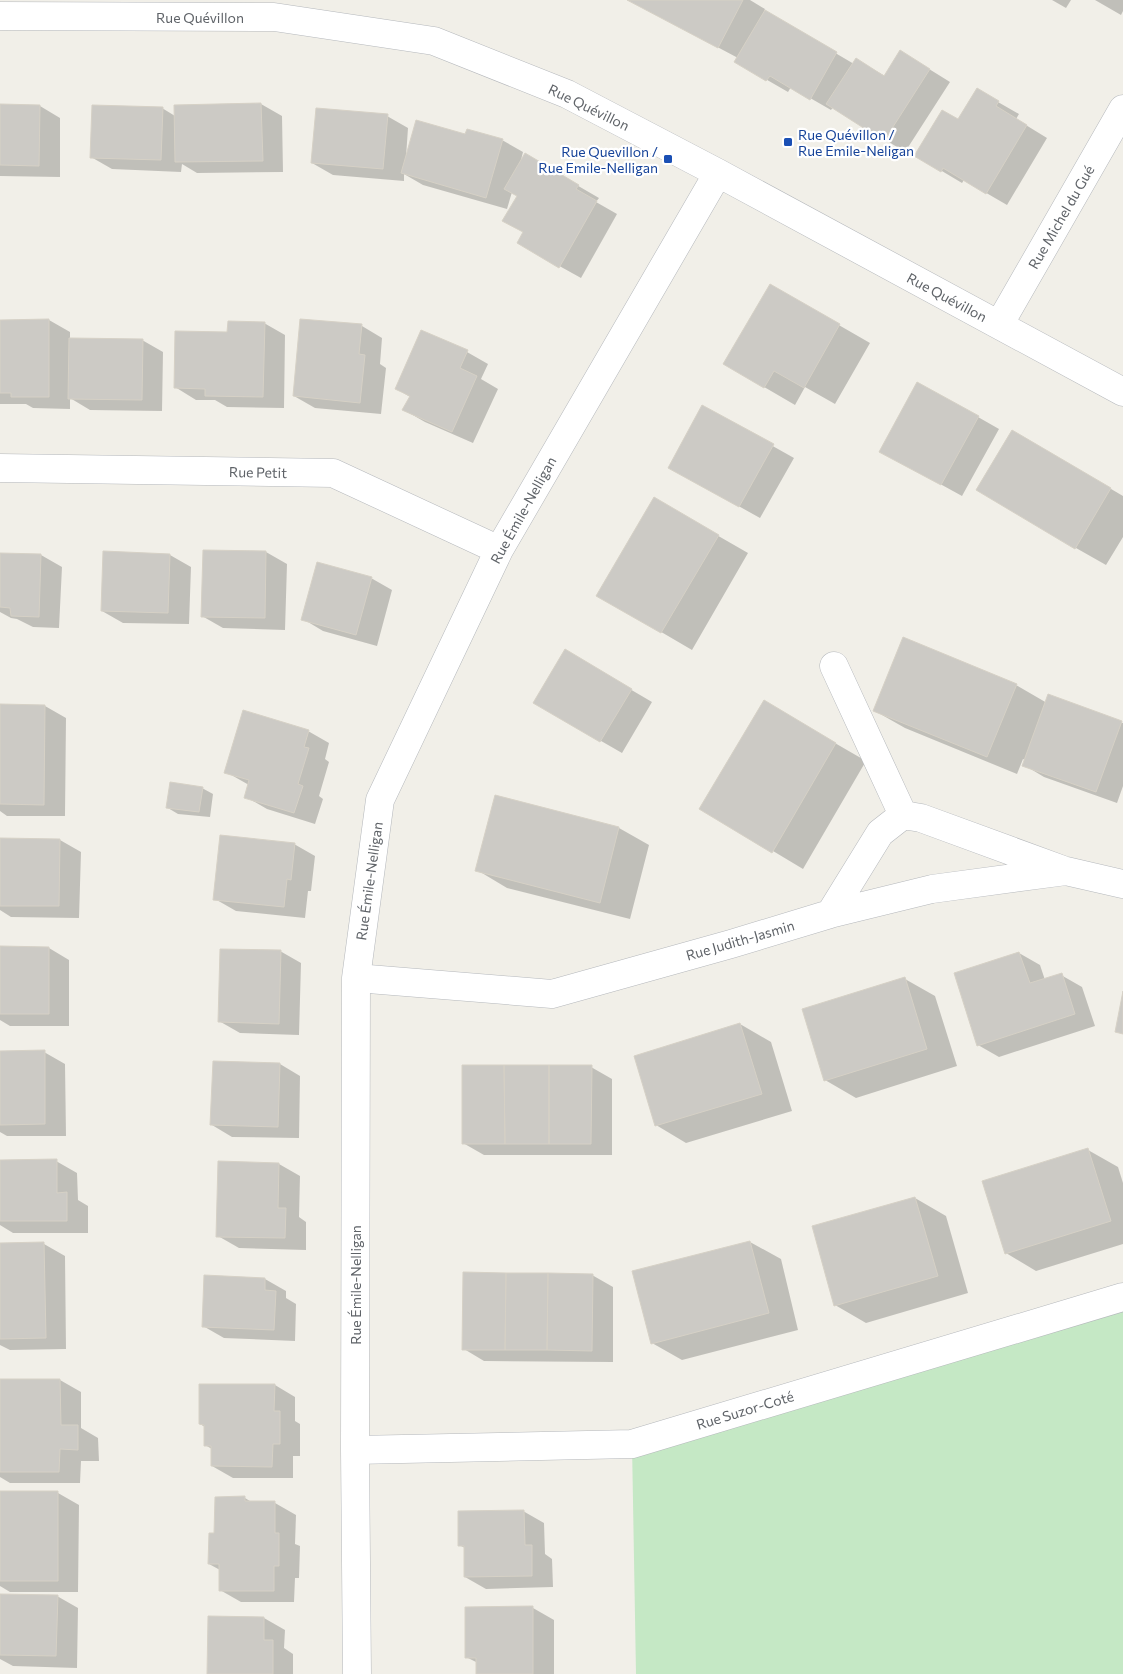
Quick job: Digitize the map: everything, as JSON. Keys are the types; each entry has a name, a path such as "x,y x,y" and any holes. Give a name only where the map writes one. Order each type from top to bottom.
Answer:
{"street":[{"name":"Rue Quévillon","path":"0,16 274,17 434,41 567,94 718,173 1123,392"},
{"name":"Rue Michel du Gué","path":"999,325 1123,109"},
{"name":"Rue Émile-Nelligan","path":"357,1674 355,1450 356,978 380,800 499,550 718,173"},
{"name":"Rue Petit","path":"0,468 334,473 499,550"},
{"path":"834,666 903,815"},
{"path":"830,914 880,833 903,815 921,818 1066,871"},
{"name":"Rue Judith-Jasmin","path":"356,978 552,994 830,914 932,889 1066,871 1123,884"},
{"name":"Rue Suzor-Coté","path":"355,1450 632,1444 1123,1297"}],"green space":[{"path":"1123,1297 1123,1674 636,1674 632,1444"}],"building":[{"path":"627,0 743,0 718,48"},
{"path":"765,10 837,52 810,100 770,76 766,81 734,62"},
{"path":"900,50 930,69 884,141 826,104 856,58 884,76"},
{"path":"977,88 999,101 996,106 1027,125 986,194 943,168 941,172 914,156 942,110 958,119"},
{"path":"261,103 263,161 175,162 174,105"},
{"path":"0,104 40,105 39,166 0,165"},
{"path":"92,105 163,107 161,160 90,158"},
{"path":"316,108 388,114 383,169 311,163"},
{"path":"416,120 465,134 467,129 503,139 486,198 401,173"},
{"path":"525,153 579,185 576,189 597,201 559,268 517,243 523,232 502,221 517,196 504,189"},
{"path":"770,284 840,324 804,388 774,371 764,388 723,364"},
{"path":"49,319 49,397 11,397 11,393 0,393 0,320"},
{"path":"300,319 362,324 359,354 365,355 360,403 293,396"},
{"path":"228,321 265,322 263,397 205,396 205,389 174,388 175,331 227,332"},
{"path":"421,330 468,350 460,368 477,376 452,432 402,410 410,396 395,389"},
{"path":"69,338 143,339 142,400 68,399"},
{"path":"917,382 979,416 941,485 879,452"},
{"path":"702,405 774,444 739,507 668,468"},
{"path":"1012,430 1111,488 1075,549 976,490"},
{"path":"654,497 719,535 661,633 596,596"},
{"path":"203,550 266,551 265,618 201,617"},
{"path":"103,551 170,554 168,613 101,611"},
{"path":"0,553 41,554 39,617 11,616 10,608 0,607"},
{"path":"317,562 372,577 356,635 301,620"},
{"path":"903,637 1017,684 987,757 873,711"},
{"path":"565,649 632,689 600,742 533,703"},
{"path":"1048,694 1122,721 1096,792 1022,766"},
{"path":"764,700 836,743 772,853 699,809"},
{"path":"0,704 45,705 44,805 0,804"},
{"path":"243,710 309,730 304,747 309,748 298,784 303,786 294,813 244,798 249,780 224,773"},
{"path":"170,782 203,787 199,812 166,808"},
{"path":"495,795 619,827 600,903 475,871"},
{"path":"220,835 295,843 291,880 287,879 284,907 213,900"},
{"path":"0,838 60,839 59,906 0,906"},
{"path":"0,946 49,947 49,1014 0,1014"},
{"path":"220,949 281,950 279,1024 218,1022"},
{"path":"1019,952 1030,983 1062,973 1075,1014 977,1046 954,973"},
{"path":"905,977 927,1049 824,1081 802,1009"},
{"path":"1123,991 1123,1034 1115,1032"},
{"path":"740,1023 762,1094 655,1126 634,1056"},
{"path":"45,1050 45,1124 0,1125 0,1051"},
{"path":"213,1061 280,1063 278,1127 210,1125"},
{"path":"462,1065 504,1065 505,1144 462,1144"},
{"path":"504,1065 549,1065 549,1144 505,1144"},
{"path":"549,1065 592,1065 591,1144 549,1144"},
{"path":"1088,1148 1111,1221 1005,1254 982,1181"},
{"path":"57,1159 57,1193 67,1192 67,1221 0,1221 0,1160"},
{"path":"218,1161 279,1163 278,1208 286,1208 285,1238 216,1237"},
{"path":"915,1197 938,1276 834,1306 812,1226"},
{"path":"750,1241 769,1313 651,1344 632,1271"},
{"path":"44,1242 46,1338 0,1339 0,1243"},
{"path":"463,1272 506,1273 505,1350 462,1350"},
{"path":"506,1273 548,1273 547,1350 505,1350"},
{"path":"548,1273 593,1274 592,1351 547,1350"},
{"path":"204,1275 265,1278 265,1290 276,1291 274,1330 202,1327"},
{"path":"0,1379 60,1379 61,1425 78,1425 78,1450 60,1449 59,1472 0,1472"},
{"path":"199,1384 275,1384 274,1411 280,1411 280,1444 273,1444 272,1467 211,1466 211,1446 204,1446 204,1425 199,1424"},
{"path":"0,1491 58,1491 58,1581 0,1581"},
{"path":"245,1496 245,1501 275,1501 275,1533 279,1533 279,1566 274,1566 274,1591 219,1591 219,1564 208,1564 209,1533 214,1533 215,1497"},
{"path":"524,1510 525,1545 532,1545 532,1576 464,1577 464,1546 458,1546 458,1511"},
{"path":"0,1594 58,1595 56,1656 0,1655"},
{"path":"533,1606 533,1674 476,1674 476,1658 465,1658 465,1607"},
{"path":"208,1616 264,1617 264,1640 273,1640 273,1674 207,1674"}],"place":[{"name":"Rue Quévillon / Rue Emile-Neligan","path":"788,142"},
{"name":"Rue Quevillon / Rue Emile-Nelligan","path":"668,159"}]}
